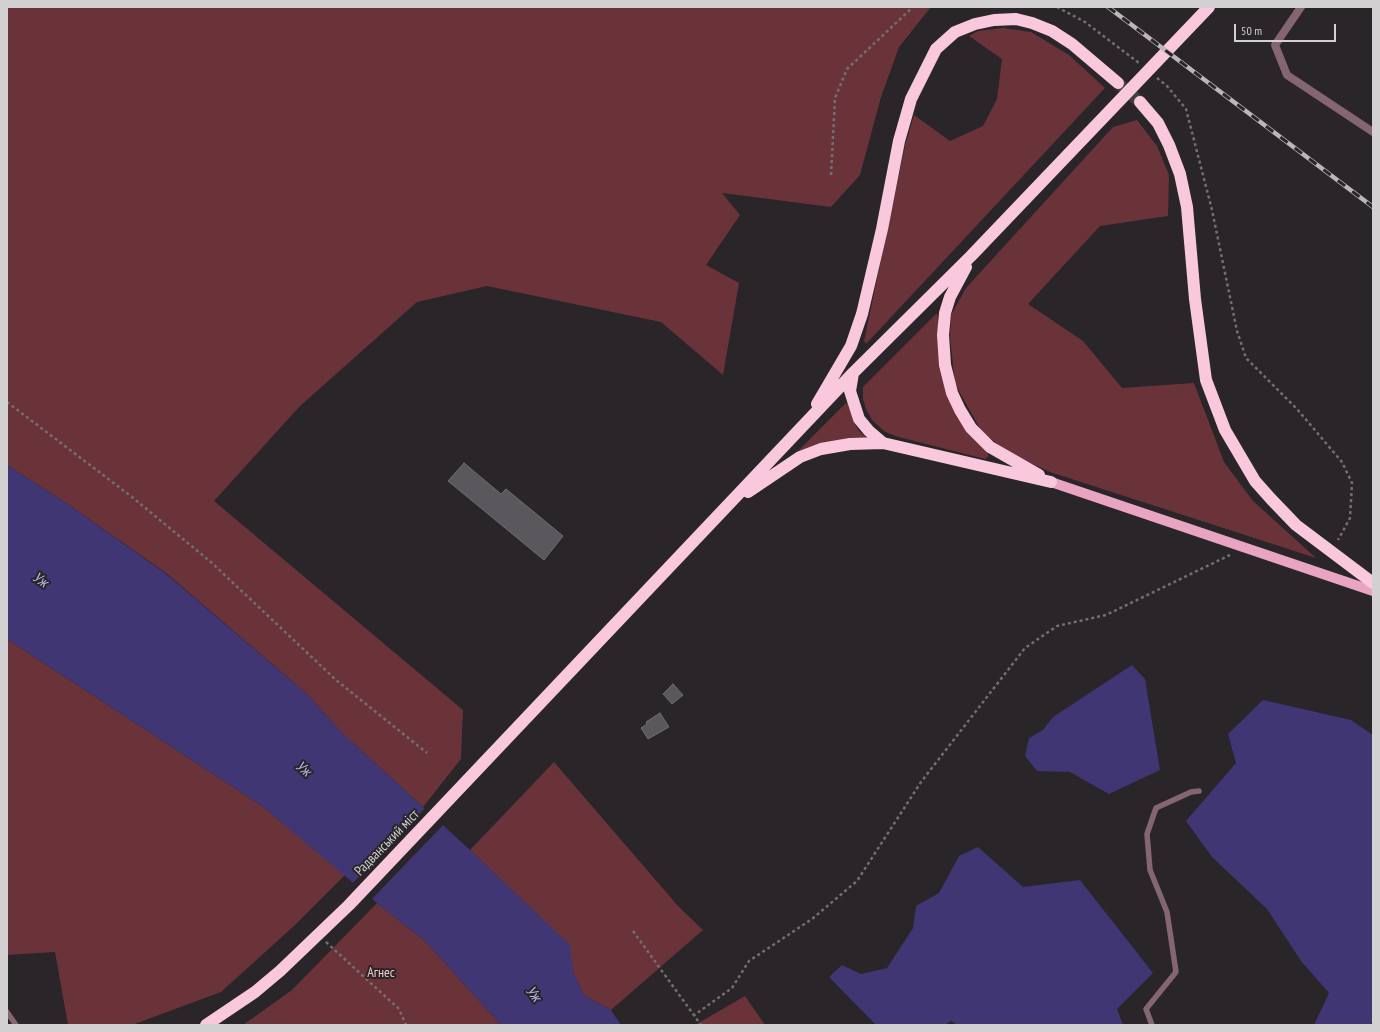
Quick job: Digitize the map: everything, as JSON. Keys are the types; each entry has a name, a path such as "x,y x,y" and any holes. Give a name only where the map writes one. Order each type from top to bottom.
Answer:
{"highway":[{"path":"729,505 853,373 971,256 1209,7"},
{"path":"808,421 850,346 862,314 882,229 899,141 911,99 936,49 955,32 975,24 994,20 1016,19 1032,23 1052,31 1072,44 1118,83"},
{"path":"1140,102 1158,123 1169,145 1180,174 1187,207 1195,299 1205,374 1215,406 1225,430 1255,482 1271,500 1296,525 1373,583"},
{"path":"971,256 950,297 946,313 943,335 945,365 952,393 971,428 990,447 1050,482"},
{"path":"853,373 850,391 859,418 869,431 884,443"},
{"path":"729,505 800,457 821,449 850,444 884,443 1050,482"},
{"name":"Радванський міст","path":"206,1025 255,992 280,971 318,935 477,771 729,505"}],"main road":[{"path":"1050,482 1373,590"}],"street":[{"path":"1301,7 1275,45 1287,75 1373,132"}],"lane":[{"path":"1152,1025 1146,1009 1176,972 1167,912 1150,870 1147,834 1156,808 1191,792 1199,791"},
{"path":"7,1012 16,1025"}],"path":[{"path":"831,175 836,98 847,69 913,7"},
{"path":"1057,7 1085,22 1142,66"},
{"path":"1154,76 1167,86 1186,109 1212,210 1237,331 1246,358 1298,409 1342,462 1352,483 1350,518 1332,551"},
{"path":"7,402 132,497 206,558 336,680 427,753"},
{"path":"693,1016 732,988 750,961 812,919 857,881 921,782 1025,648 1057,626 1106,615 1245,548"},
{"path":"633,931 693,1016 701,1025"},
{"path":"318,935 399,1009 406,1025"}],"green space":[{"path":"7,7 931,7 899,47 881,97 860,175 831,207 722,193 740,215 706,265 739,283 723,375 661,322 487,286 417,302 299,407 214,501 463,710 461,759 423,807 342,733 307,694 166,573 66,503 7,465"},
{"path":"1003,28 1031,32 1069,55 1105,88 866,344 864,341 905,146 914,115 950,141 983,126 997,99 1002,59 969,36 978,31"},
{"path":"1137,120 1157,146 1169,175 1168,216 1100,226 1028,304 1083,341 1122,388 1194,383 1224,462 1253,501 1316,558 1050,472 1009,453 982,432 955,384 950,337 951,315 966,288 1113,127"},
{"path":"937,313 944,385 957,418 988,450 988,457 985,459 895,436 884,431 872,420 866,409 863,399 863,387"},
{"path":"847,402 855,424 859,431 867,438 818,445 798,451"},
{"path":"7,639 262,806 345,875 295,925 221,992 132,1025 68,1025 55,952 7,955"},
{"path":"554,762 678,906 703,930 611,1010 584,995 573,972 569,945 470,850"},
{"name":"Агнес","path":"377,903 425,941 501,1025 243,1025 292,990"},
{"path":"745,996 765,1025 695,1025"}],"water":[{"name":"Уж","path":"7,465 66,503 165,573 307,694 342,733 470,850 570,945 573,972 584,995 611,1010 621,1025 501,1025 425,941 377,903 262,806 7,639"},
{"path":"1132,665 1145,679 1160,770 1109,794 1070,772 1037,771 1025,756 1029,738 1043,730 1053,717"},
{"path":"1263,700 1351,720 1373,735 1373,1020 1370,1025 1314,1025 1329,993 1301,961 1267,909 1212,857 1186,821 1236,763 1228,734"},
{"path":"978,847 1023,887 1080,880 1153,973 1117,1009 1123,1025 957,1025 951,1021 945,1025 876,1025 829,977 842,965 861,974 887,968 913,928 916,906 939,893 959,856"}],"pier":[{"path":"426,807 444,824 371,900 352,884"}],"building":[{"path":"464,463 501,494 506,489 563,536 544,560 448,481"},
{"path":"673,684 683,695 672,704 663,694"},
{"path":"660,713 669,727 648,739 641,728 647,724 646,722"}],"tunnel":[{"path":"1118,83 1140,102"}],"railway":[{"path":"1108,7 1373,207"}]}
